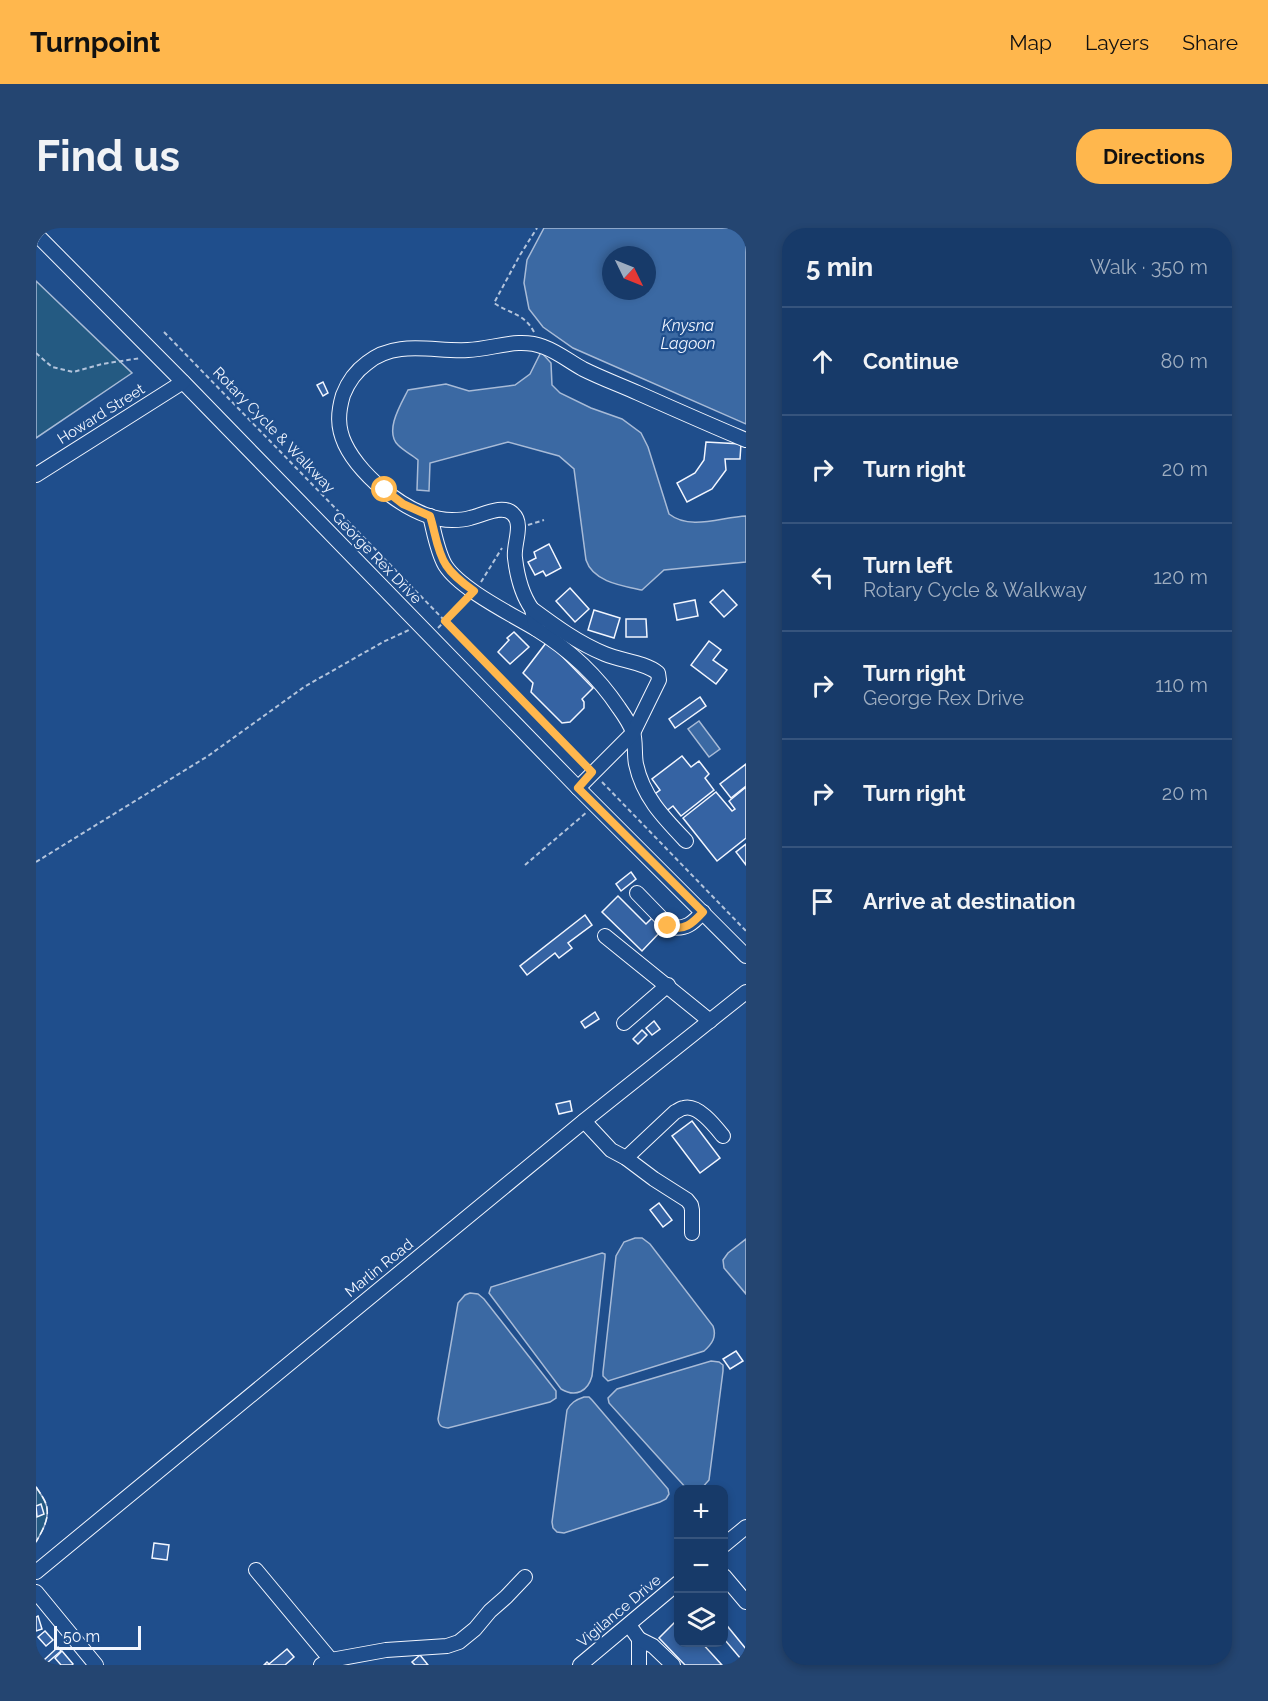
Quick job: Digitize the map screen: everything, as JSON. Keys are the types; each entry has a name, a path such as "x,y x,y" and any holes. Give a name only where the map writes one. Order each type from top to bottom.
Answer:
{"street":[{"name":"George Rex Drive","path":"36,234 578,788 746,956"},
{"path":"578,788 633,733 659,680 658,673 648,667 586,646 532,609 526,600 515,555 518,532 516,516 509,511 493,512 469,519 449,520 430,516 403,504 362,469 345,444 339,427 339,409 346,388 358,369 375,356 391,351 426,348 455,351 525,343 544,347 584,369 746,440"},
{"name":"Howard Street","path":"36,475 183,382"},
{"path":"430,516 445,564 456,576 474,591 536,629 584,664 609,693 633,733 636,763 642,784 658,812 686,841"},
{"path":"532,609 536,629"},
{"path":"636,893 670,927 688,926 703,912"},
{"path":"605,936 710,1021"},
{"path":"624,1023 668,986"},
{"name":"Marlin Road","path":"36,1572 584,1121 746,992"},
{"path":"626,1158 675,1112 684,1107 702,1114 723,1136"},
{"path":"584,1121 611,1150 687,1200 692,1210 692,1233"},
{"path":"728,1541 746,1527"},
{"path":"256,1570 326,1662 386,1650 447,1646 459,1642 475,1629 525,1576"},
{"path":"728,1582 746,1602"},
{"name":"Vigilance Drive","path":"580,1665 674,1586"},
{"path":"36,1592 96,1665"},
{"path":"629,1625 639,1639 653,1646 673,1665"},
{"path":"639,1639 639,1665"}],"path":[{"path":"537,228 494,303 530,323 544,347"},
{"name":"Rotary Cycle & Walkway","path":"164,332 746,931"},
{"path":"36,353 52,367 73,372 155,354"},
{"path":"430,637 474,591 500,550 518,532 544,520"},
{"path":"36,862 208,756 304,687 383,642 420,625"},
{"path":"525,865 596,805"}],"shaded area":[{"path":"36,281 132,373 36,438"},
{"path":"36,1487 46,1503 47,1518 36,1542"}],"water":[{"name":"Knysna Lagoon","path":"544,228 746,228 746,424 573,348 543,327 529,309 524,283 527,260"},
{"path":"541,352 551,363 552,385 560,393 591,408 622,419 641,433 648,447 669,514 687,522 706,522 746,516 746,562 664,570 642,590 618,585 602,578 595,573 586,560 574,469 559,456 508,442 430,463 429,491 417,490 418,460 398,445 393,432 395,418 408,390 446,384 469,391 515,385 530,374"},
{"path":"699,721 720,749 709,757 688,729"},
{"path":"642,1238 650,1244 713,1326 714,1337 704,1351 608,1381 603,1376 603,1372 616,1256 624,1242"},
{"path":"746,1239 746,1294 724,1268 723,1260"},
{"path":"602,1253 605,1257 592,1376 588,1386 581,1392 566,1392 561,1389 489,1293 491,1287"},
{"path":"470,1293 478,1294 484,1299 556,1391 556,1398 550,1402 446,1428 440,1425 438,1419 458,1303"},
{"path":"711,1361 723,1365 709,1480 705,1485 683,1485 609,1403 608,1398 617,1389"},
{"path":"584,1397 592,1400 668,1489 669,1494 660,1502 564,1533 557,1532 552,1522 567,1410 570,1405"}],"building":[{"path":"323,382 328,393 323,396 317,385"},
{"path":"706,442 741,444 740,459 725,459 726,470 712,489 687,502 677,483 695,473 704,460"},
{"path":"549,544 561,568 546,576 543,571 535,575 528,562 536,558 534,552"},
{"path":"570,588 589,609 575,622 556,601"},
{"path":"723,590 737,605 724,617 710,602"},
{"path":"695,600 698,616 677,620 674,604"},
{"path":"594,610 620,618 614,638 588,630"},
{"path":"626,619 646,619 647,637 626,637"},
{"path":"514,632 529,647 510,664 498,652"},
{"path":"709,641 721,650 713,660 727,670 716,684 691,665"},
{"path":"546,643 551,645 593,688 582,699 584,708 570,722 562,723 531,692 533,683 523,673"},
{"path":"700,697 706,706 675,728 669,719"},
{"path":"682,756 691,767 699,761 709,774 705,778 714,790 681,816 673,806 665,812 652,796 660,790 652,779"},
{"path":"746,764 746,786 731,798 720,784"},
{"path":"746,787 746,838 717,861 683,818 716,792 732,811 735,809 729,801"},
{"path":"746,844 746,865 736,852"},
{"path":"631,872 636,879 621,891 616,884"},
{"path":"618,896 646,924 652,918 663,929 642,951 602,912"},
{"path":"585,915 592,925 568,943 572,948 559,958 555,953 527,975 520,966"},
{"path":"595,1012 599,1019 585,1028 581,1022"},
{"path":"654,1021 660,1029 652,1035 646,1028"},
{"path":"642,1030 647,1035 638,1044 633,1039"},
{"path":"570,1101 572,1111 559,1114 556,1104"},
{"path":"692,1121 720,1158 700,1173 672,1136"},
{"path":"659,1203 672,1220 663,1227 650,1210"},
{"path":"736,1351 743,1361 730,1369 723,1359"},
{"path":"41,1504 44,1514 37,1517 36,1506"},
{"path":"154,1543 169,1545 167,1560 152,1558"},
{"path":"38,1616 42,1629 36,1631 36,1617"},
{"path":"674,1623 674,1647 706,1647 722,1665 685,1665 659,1638"},
{"path":"728,1627 746,1649 746,1665 728,1644"},
{"path":"45,1631 53,1640 46,1646 38,1637"},
{"path":"58,1647 61,1651 47,1663 44,1660"},
{"path":"287,1649 294,1657 285,1665 264,1665 267,1662 269,1664"},
{"path":"62,1651 72,1665 61,1665 55,1658"},
{"path":"420,1655 428,1665 415,1665 412,1662"}],"fence":[{"path":"36,1487 46,1503 47,1513 44,1526 36,1542"}],"route":[{"path":"385,490 403,504 430,516 445,564 474,591 445,621 592,772 578,788 703,912 694,922 684,928 668,926"}]}
